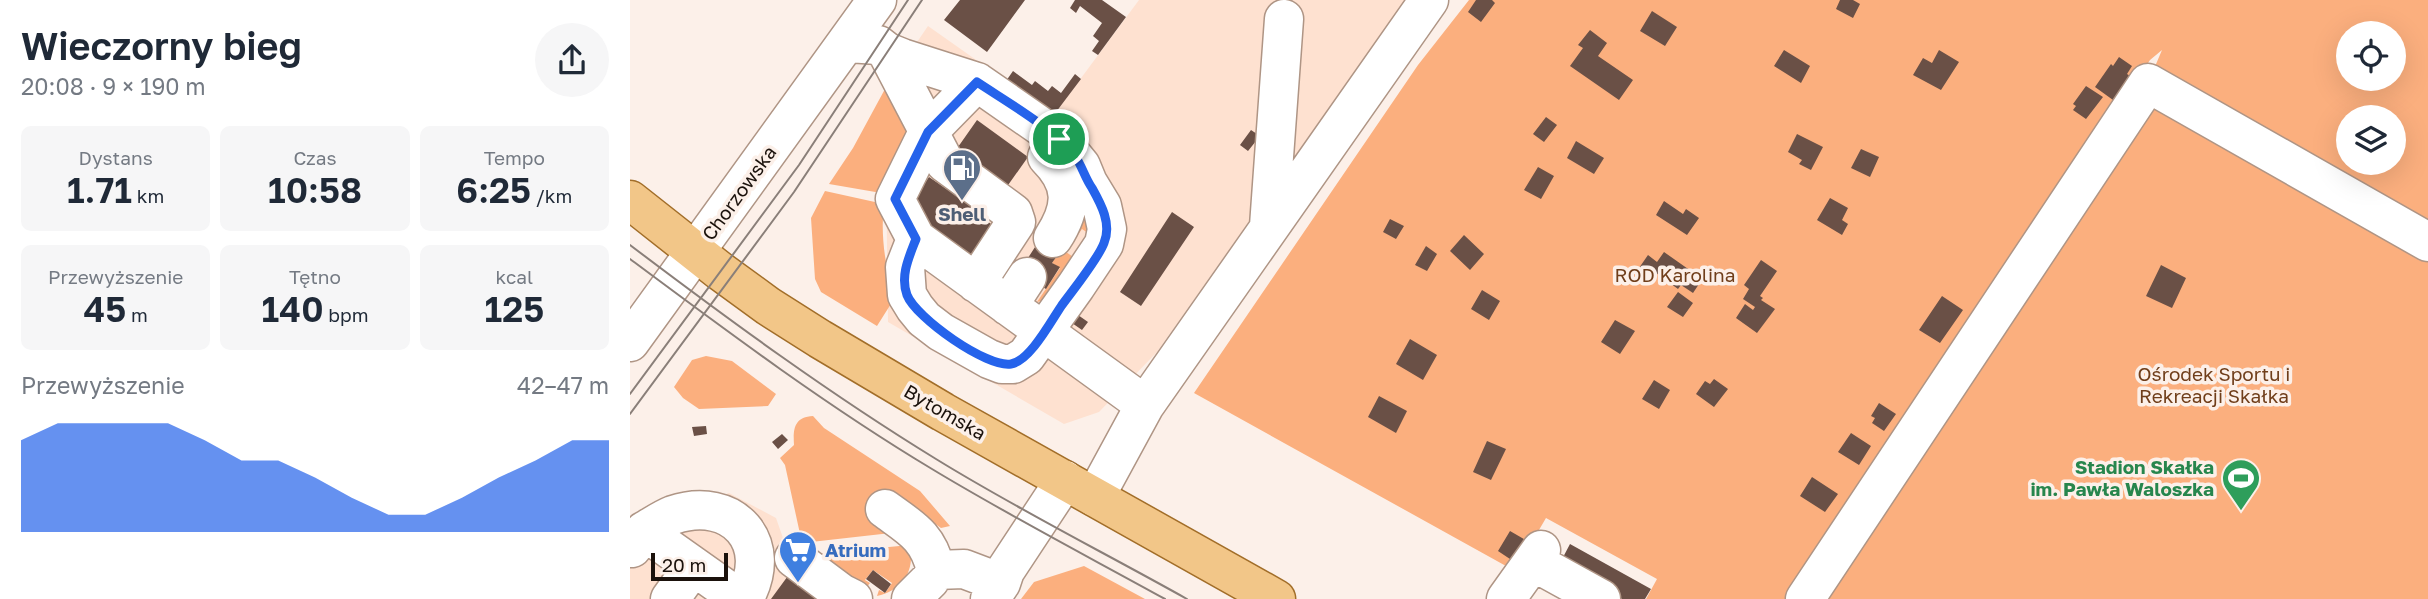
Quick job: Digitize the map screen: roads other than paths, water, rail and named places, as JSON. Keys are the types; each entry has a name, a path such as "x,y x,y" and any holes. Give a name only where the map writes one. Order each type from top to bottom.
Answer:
{"main road":[{"name":"Bytomska","path":"630,200 695,253 768,306 820,339 1276,599"}],"street":[{"name":"Chorzowska","path":"630,342 877,0"},
{"path":"936,570 964,569 995,591 1005,571 1080,489 1145,405 1429,0"},
{"path":"1269,227 1284,19"},
{"path":"848,43 878,45 887,52 963,84 1059,139 1082,166 1088,183 1102,206 1107,229 1104,244 1044,332 1026,356 1013,364 1002,364 989,359 924,319 907,295 905,267 916,239"},
{"path":"887,52 945,163 1013,213 1016,222 976,282"},
{"path":"1805,599 2148,83 2428,242"},
{"path":"963,84 928,132 895,199 916,239 976,282 1018,292 1044,332 1145,405"},
{"path":"963,84 1046,156 1065,180 1069,194 1067,211 1053,238"},
{"path":"885,509 920,535 932,551 936,570 911,599"},
{"path":"702,512 723,514 746,530 757,566 754,583 742,599 693,567 637,541 673,515 702,512"},
{"path":"1507,599 1537,556 1601,599"},
{"path":"794,558 853,599"},
{"path":"670,599 693,567"}],"tram line":[{"path":"630,394 799,165 908,0"},
{"path":"630,414 794,192 922,0"},
{"path":"630,245 780,356 896,434 998,495 1187,599"},
{"path":"630,259 778,368 893,445 990,503 1165,599"}],"place":[{"name":"Shell","path":"962,202"},
{"name":"Stadion Skałka im. Pawła Waloszka","path":"2241,512"},
{"name":"Atrium","path":"798,584"}],"park label":[{"name":"ROD Karolina","path":"1675,275"},
{"name":"Ośrodek Sportu i Rekreacji Skałka","path":"2214,385"}]}
